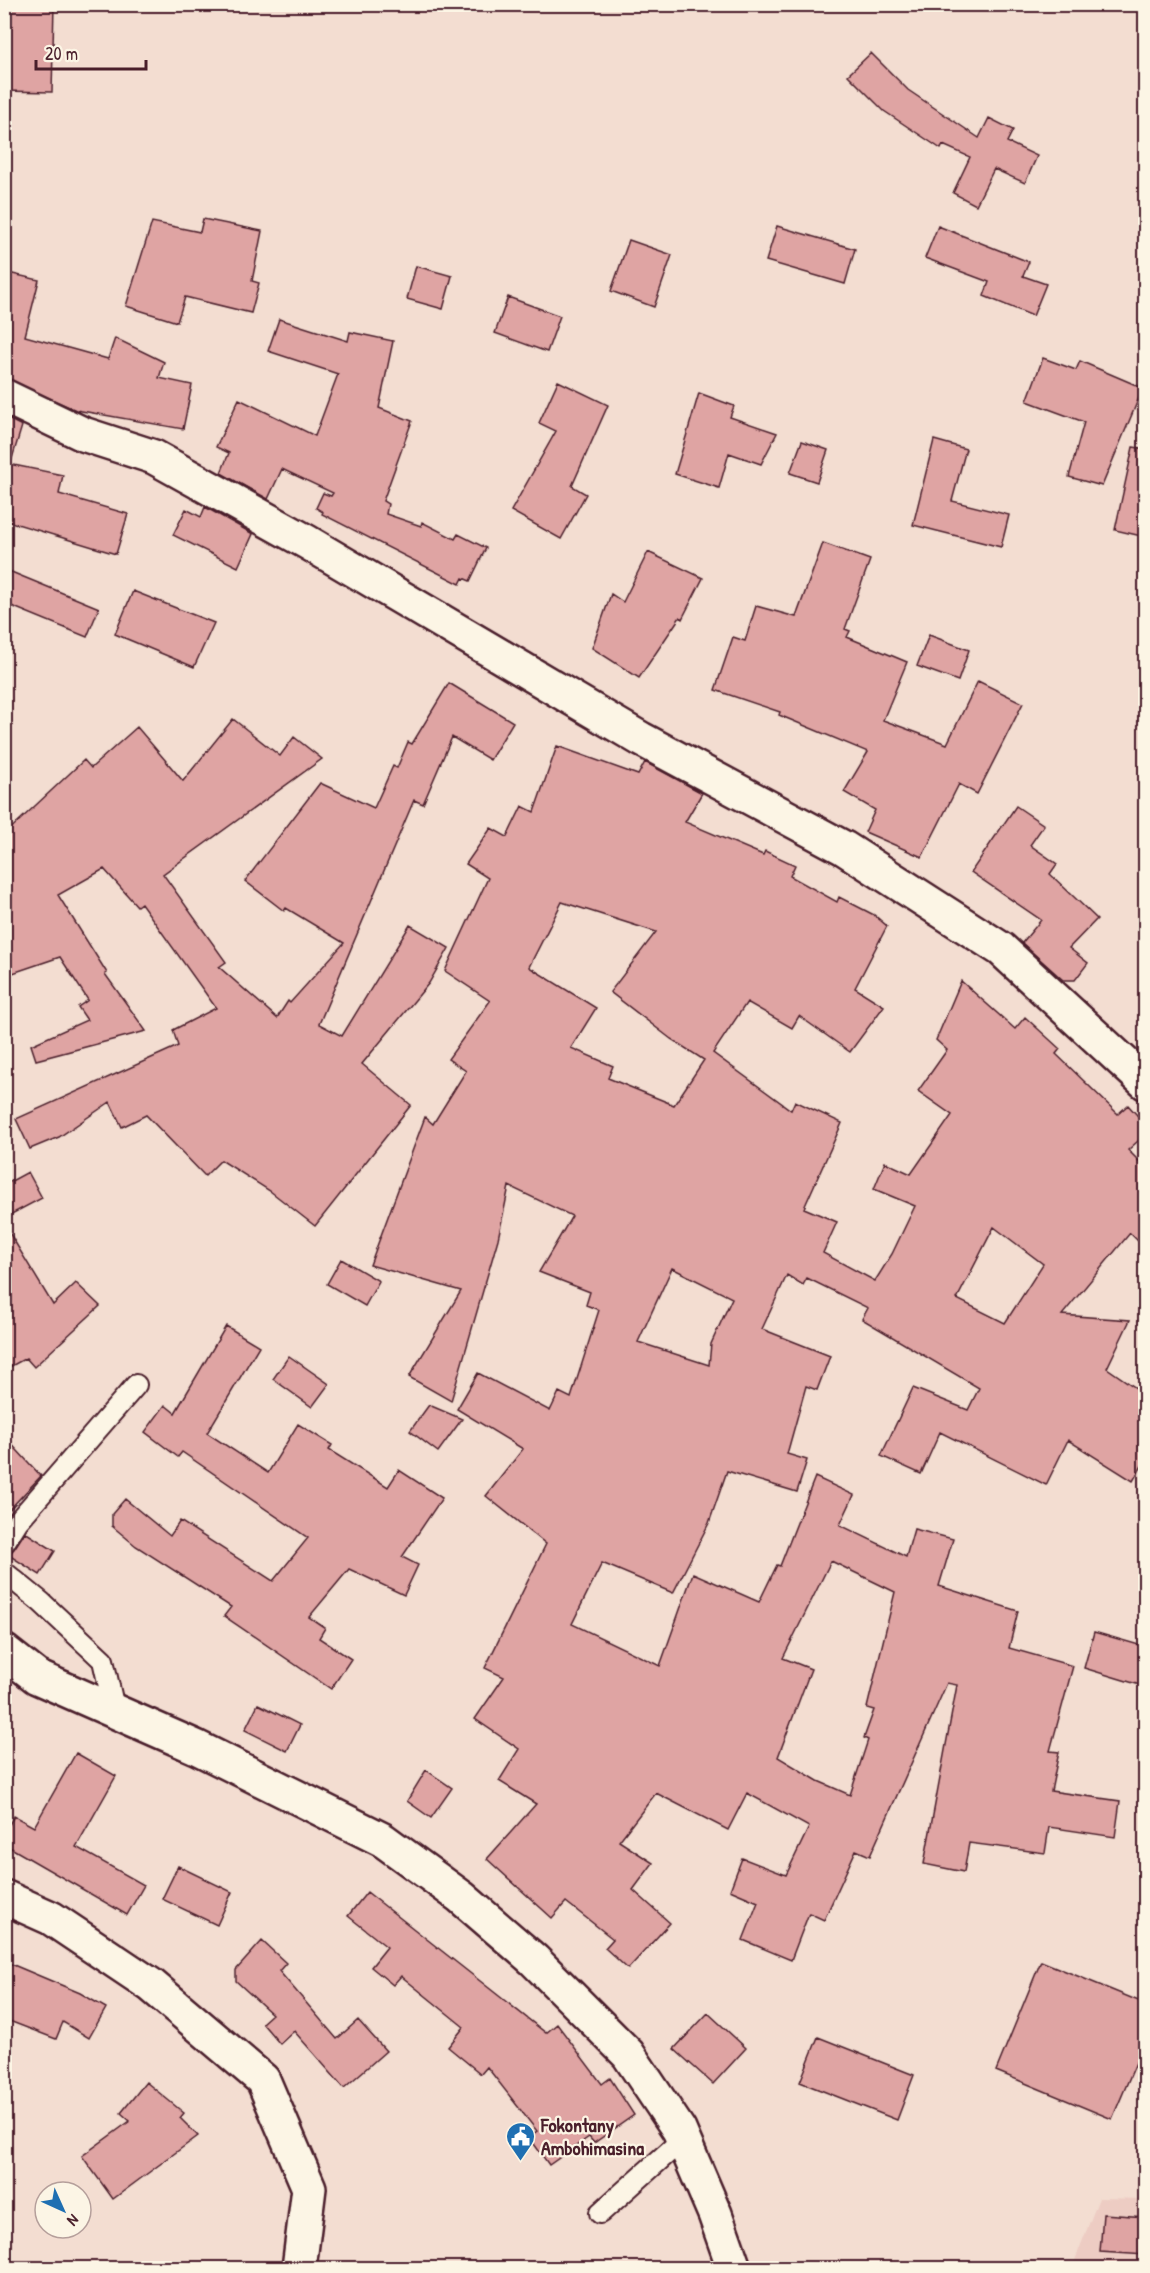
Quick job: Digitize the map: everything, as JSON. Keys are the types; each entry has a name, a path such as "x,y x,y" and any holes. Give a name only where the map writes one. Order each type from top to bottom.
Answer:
{"street":[{"path":"4,396 83,434 154,457 307,542 641,740 844,848 1001,949 1146,1083"},
{"path":"4,1651 37,1677 196,1748 383,1840 461,1897 534,1960 628,2054 683,2139 715,2214 733,2268"},
{"path":"4,1897 51,1918 151,1985 263,2080 309,2188 299,2268"}],"lane":[{"path":"4,1543 18,1521 136,1385"},
{"path":"4,1572 42,1602 104,1660 115,1713"},
{"path":"600,2213 683,2139"}],"shaded area":[{"path":"1099,2198 1145,2199 1145,2268 1072,2268"}],"building":[{"path":"4,4 54,4 52,92 4,91"},
{"path":"871,53 908,90 979,138 989,118 1013,130 1007,142 1037,156 1025,183 994,169 976,205 953,193 970,157 943,145 941,149 884,111 848,75"},
{"path":"203,219 262,231 252,281 259,283 251,313 185,297 177,322 126,306 152,222 200,232"},
{"path":"777,226 855,249 845,284 766,261"},
{"path":"938,226 1029,262 1023,276 1046,284 1033,316 984,296 989,282 925,258"},
{"path":"629,240 672,255 654,307 611,291"},
{"path":"416,266 452,276 443,309 407,299"},
{"path":"4,272 39,280 25,336 108,359 115,338 164,362 159,378 192,385 183,429 76,410 4,378"},
{"path":"508,297 560,316 547,352 495,333"},
{"path":"279,319 348,341 350,332 393,341 379,408 412,421 383,501 388,504 386,514 421,526 422,522 455,539 458,534 486,548 470,581 463,578 460,584 322,514 323,512 316,508 323,493 331,496 333,493 282,469 268,499 221,473 229,453 216,447 239,399 315,436 338,374 268,351"},
{"path":"1043,358 1076,370 1080,361 1143,388 1102,486 1069,477 1084,422 1027,401"},
{"path":"558,381 608,405 572,486 586,494 561,539 511,511 556,431 539,423"},
{"path":"699,393 734,406 730,417 777,433 761,464 729,453 719,488 675,474"},
{"path":"4,417 22,426 11,462 4,461"},
{"path":"934,440 966,449 952,501 1009,515 1001,547 913,525"},
{"path":"802,441 828,450 817,482 790,473"},
{"path":"1133,447 1146,449 1146,537 1115,530"},
{"path":"4,463 63,475 59,494 128,514 116,554 4,520"},
{"path":"205,507 253,534 238,567 173,535 186,509 201,517"},
{"path":"823,543 870,560 845,629 850,631 847,637 907,662 883,720 947,744 978,681 1023,703 977,794 959,784 922,857 865,832 875,810 844,792 868,752 779,715 780,712 715,690 733,637 745,641 756,606 796,617"},
{"path":"648,552 703,578 682,619 680,617 639,678 592,648 611,594 623,602"},
{"path":"4,569 99,608 87,637 4,603"},
{"path":"133,591 214,623 194,667 115,634"},
{"path":"929,635 969,650 958,681 917,666"},
{"path":"449,683 513,722 490,760 452,737 423,804 414,800 319,1024 342,1036 410,925 449,948 429,983 362,1064 411,1105 315,1226 270,1191 221,1160 205,1176 146,1115 122,1127 110,1102 59,1137 30,1149 16,1119 178,1046 173,1030 216,1008 141,903 137,906 104,869 58,895 107,973 105,974 146,1031 36,1060 31,1045 87,1020 78,1007 88,1000 60,957 4,976 4,835 84,760 91,768 137,727 183,781 233,719 280,756 294,737 322,759 163,874 226,962 219,967 277,1018 288,1001 290,1003 344,943 286,908 284,911 245,881 320,783 374,808 393,766 397,768 408,742 412,744"},
{"path":"557,746 638,775 645,762 702,793 685,822 763,855 765,851 795,865 790,876 837,902 839,897 874,915 887,926 855,988 884,1006 850,1052 799,1016 792,1028 747,1002 713,1053 791,1110 795,1101 842,1123 804,1208 837,1222 823,1253 875,1281 892,1254 915,1206 874,1189 885,1162 911,1174 952,1115 918,1091 947,1050 936,1040 961,981 1015,1029 1025,1017 1060,1049 1056,1054 1118,1114 1128,1105 1146,1125 1146,1134 1128,1150 1146,1168 1146,1249 1130,1233 1062,1315 1130,1320 1107,1368 1146,1395 1146,1459 1133,1481 1068,1440 1046,1485 940,1432 921,1474 881,1456 913,1388 968,1410 979,1388 862,1319 868,1308 807,1278 803,1285 787,1275 762,1329 830,1356 817,1390 806,1386 787,1454 807,1460 797,1492 727,1471 709,1523 673,1593 602,1563 572,1624 660,1666 693,1573 759,1602 777,1565 780,1566 815,1477 854,1495 840,1525 906,1557 914,1529 953,1539 939,1586 1018,1611 1009,1648 1073,1666 1050,1751 1059,1752 1051,1791 1120,1801 1115,1837 1049,1827 1045,1853 969,1843 964,1872 924,1864 957,1685 947,1683 870,1856 856,1850 824,1920 809,1913 791,1960 743,1940 758,1902 730,1890 742,1858 786,1875 809,1827 747,1793 728,1830 656,1793 619,1841 653,1863 633,1890 670,1923 628,1969 605,1948 613,1939 566,1902 552,1918 487,1859 536,1804 499,1781 519,1749 475,1719 504,1677 485,1668 546,1544 486,1496 523,1449 457,1409 478,1373 550,1411 559,1392 571,1398 599,1310 586,1305 590,1292 539,1272 572,1216 509,1186 498,1239 451,1401 409,1377 461,1291 370,1265 425,1117 433,1124 466,1071 448,1059 490,1001 445,971 488,878 466,864 491,828 507,837 522,806 534,812","holes":["562,902 656,932 610,992 671,1039 704,1060 674,1105 608,1078 613,1066 571,1048 596,1008 529,967","994,1227 1043,1264 1005,1323 957,1299","672,1268 732,1298 711,1344 709,1365 638,1342","831,1561 895,1592 867,1708 874,1710 864,1738 868,1740 850,1795 818,1781 778,1757 811,1669 783,1658"]},
{"path":"1016,806 1044,825 1030,845 1057,864 1050,874 1097,919 1069,948 1088,963 1075,980 1063,980 1022,943 1041,920 971,872"},
{"path":"28,1172 42,1198 4,1218 4,1185"},
{"path":"4,1224 53,1305 76,1283 100,1306 34,1367 26,1358 4,1370"},
{"path":"341,1259 379,1281 365,1306 327,1284"},
{"path":"226,1326 259,1346 207,1433 268,1473 298,1424 332,1445 329,1450 388,1487 399,1470 442,1498 402,1557 418,1565 404,1595 349,1569 309,1617 325,1628 319,1638 351,1659 331,1689 224,1616 231,1607 136,1546 112,1526 112,1514 125,1499 170,1536 180,1521 273,1581 308,1538 182,1452 178,1457 145,1432 165,1405 175,1413"},
{"path":"289,1356 329,1384 312,1407 273,1379"},
{"path":"429,1405 462,1419 438,1452 410,1431"},
{"path":"4,1436 41,1476 4,1515"},
{"path":"25,1532 55,1551 40,1575 7,1554 14,1549"},
{"path":"1094,1632 1146,1647 1146,1666 1140,1685 1084,1668"},
{"path":"258,1704 300,1725 287,1751 245,1730"},
{"path":"76,1753 116,1776 76,1847 144,1885 127,1915 4,1844 4,1833 14,1816 34,1827"},
{"path":"426,1770 452,1788 431,1818 407,1801"},
{"path":"178,1866 232,1892 217,1925 162,1899"},
{"path":"367,1892 546,2033 557,2024 602,2084 610,2078 634,2115 594,2143 589,2137 549,2165 529,2137 537,2131 487,2067 481,2074 448,2047 464,2027 401,1976 393,1985 371,1967 387,1947 348,1916"},
{"path":"262,1941 286,1963 279,1971 337,2039 358,2020 386,2051 344,2088 294,2031 280,2044 262,2023 272,2014 236,1981 236,1970"},
{"path":"4,1961 80,1993 106,2008 89,2038 63,2022 56,2039 4,2019"},
{"path":"1041,1961 1146,2004 1146,2039 1112,2119 996,2071"},
{"path":"708,2013 746,2048 713,2084 674,2049"},
{"path":"818,2037 914,2075 897,2120 800,2082"},
{"path":"146,2082 184,2113 180,2118 198,2136 113,2199 82,2156 130,2121 121,2113"},
{"path":"1103,2214 1146,2217 1146,2255 1100,2252"}],"place":[{"name":"Fokontany Ambohimasina","path":"520,2162"}]}
